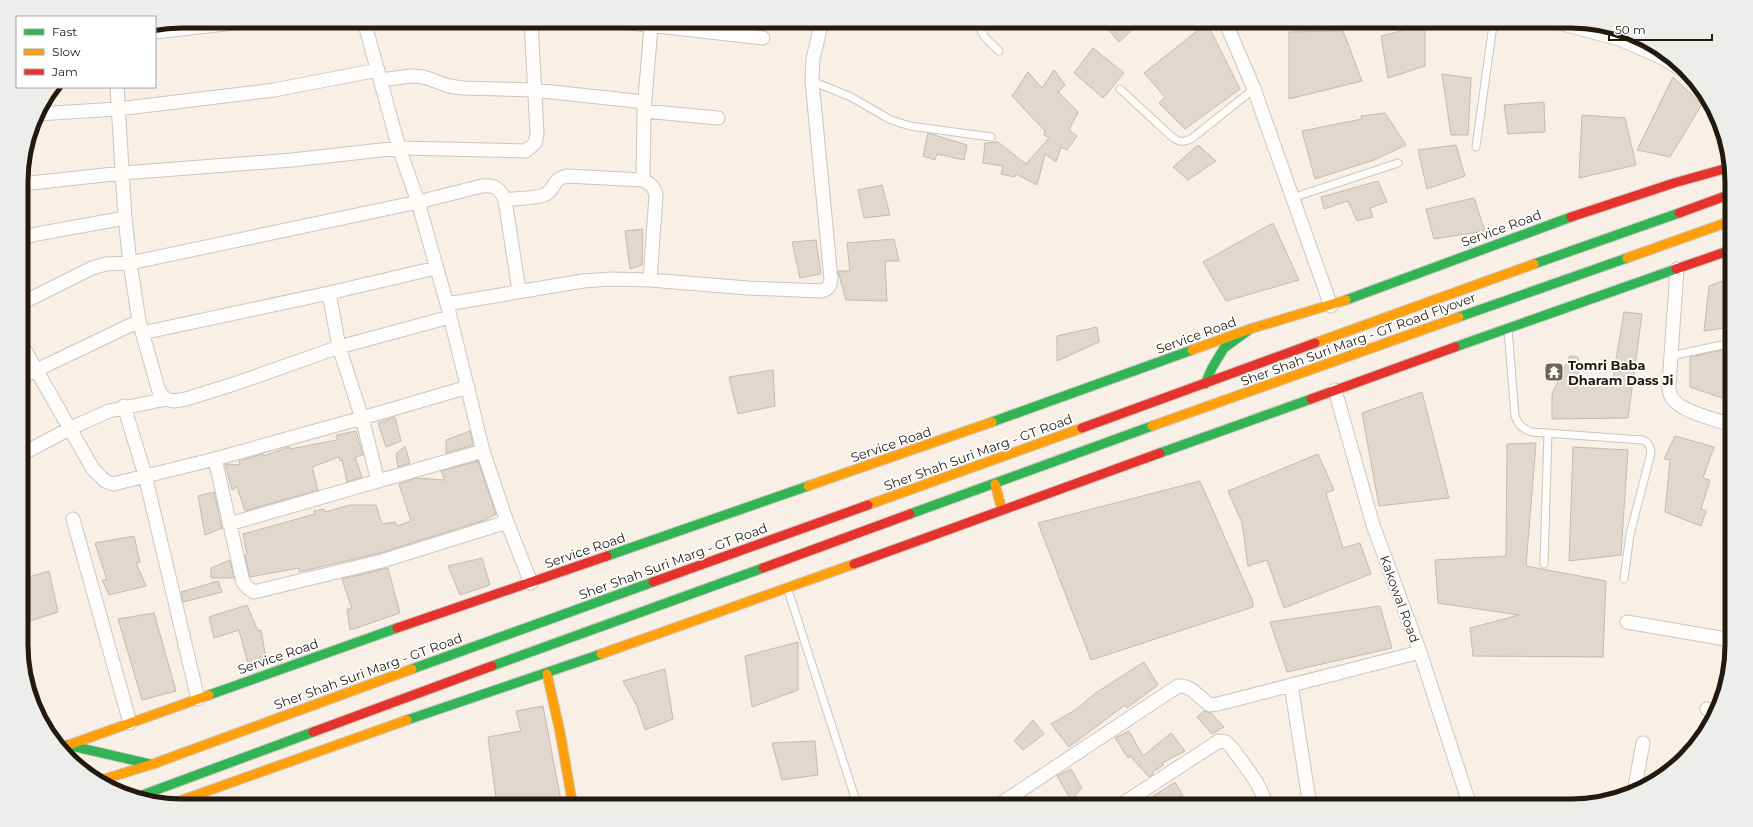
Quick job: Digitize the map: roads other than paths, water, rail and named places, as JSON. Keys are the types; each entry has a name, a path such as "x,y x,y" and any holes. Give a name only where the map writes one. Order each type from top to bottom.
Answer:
{"main road":[{"name":"Service Road","path":"66,746 277,670 1077,393 1250,329 1331,306 1538,228 1674,183 1725,169"},
{"name":"Sher Shah Suri Marg - GT Road Flyover","path":"1205,384 1317,342 1725,196"},
{"name":"Sher Shah Suri Marg - GT Road Flyover","path":"995,484 1322,365 1725,223"},
{"path":"185,799 381,729 547,674 1508,328 1725,252"},
{"path":"1205,384 1212,368 1224,348 1250,329"},
{"name":"Sher Shah Suri Marg - GT Road","path":"150,764 568,612 1205,384"},
{"path":"152,796 536,650 995,484 1002,510"},
{"path":"547,674 560,732 572,799"},
{"path":"68,748 150,764"},
{"path":"106,778 150,764"}],"street":[{"path":"156,32 190,28"},
{"path":"366,28 399,148 418,202 447,304 483,451 507,522 531,583"},
{"path":"28,183 123,172 292,160 399,148 526,151 535,143 536,138 531,28"},
{"path":"643,180 644,106 652,28"},
{"path":"673,28 763,38"},
{"path":"735,34 736,28"},
{"path":"447,304 583,281 611,279 650,280 748,288 821,291 827,289 830,285 812,81 813,58 820,28"},
{"path":"1228,28 1254,89 1331,306"},
{"path":"44,114 118,109 274,90 379,75 424,77 449,86 462,88 534,90 718,118"},
{"path":"116,88 125,218 140,327 158,388 166,399"},
{"path":"505,200 543,196 550,190 556,180 567,176 643,180 651,184 655,189 656,195 650,280"},
{"path":"28,300 92,268 106,264 130,263 418,202 482,186 496,187 502,192 505,200 519,291"},
{"path":"28,236 125,218"},
{"path":"28,375 140,327 329,293 436,268"},
{"path":"1677,269 1669,384 1670,395 1684,408 1725,423"},
{"path":"329,293 339,347 362,418 378,481"},
{"path":"28,451 109,410 166,399 174,401 186,399 237,383 339,347 450,317"},
{"path":"28,355 94,469 105,481 113,484 215,459 468,387"},
{"name":"Kakowal Road","path":"1335,390 1373,525 1420,652 1468,799"},
{"path":"124,406 146,475 198,699"},
{"path":"229,524 483,451"},
{"path":"215,459 243,582 254,592 382,561 507,522"},
{"path":"73,519 130,723"},
{"path":"1627,622 1725,639"},
{"path":"1008,799 1178,686 1185,685 1210,705 1218,704 1420,652"},
{"path":"1291,685 1309,799"},
{"path":"1130,799 1219,741 1226,742 1232,748 1260,789 1264,799"},
{"path":"1635,785 1643,743"}],"lane":[{"path":"980,28 982,34 999,51"},
{"path":"1476,147 1492,32 1494,28"},
{"path":"1566,28 1619,42 1662,61 1677,70"},
{"path":"812,81 851,97 891,120 910,126 991,137"},
{"path":"1120,89 1171,136 1183,143 1191,139 1254,89"},
{"path":"1292,198 1398,163"},
{"path":"1508,328 1515,416 1518,423 1524,429 1532,432 1642,440 1647,442 1650,446 1651,453 1630,534 1624,579"},
{"path":"1671,356 1725,345"},
{"path":"1544,564 1548,433"},
{"path":"787,587 855,799"}],"place":[{"name":"Tomri Baba Dharam Dass Ji","path":"1554,372"}]}
